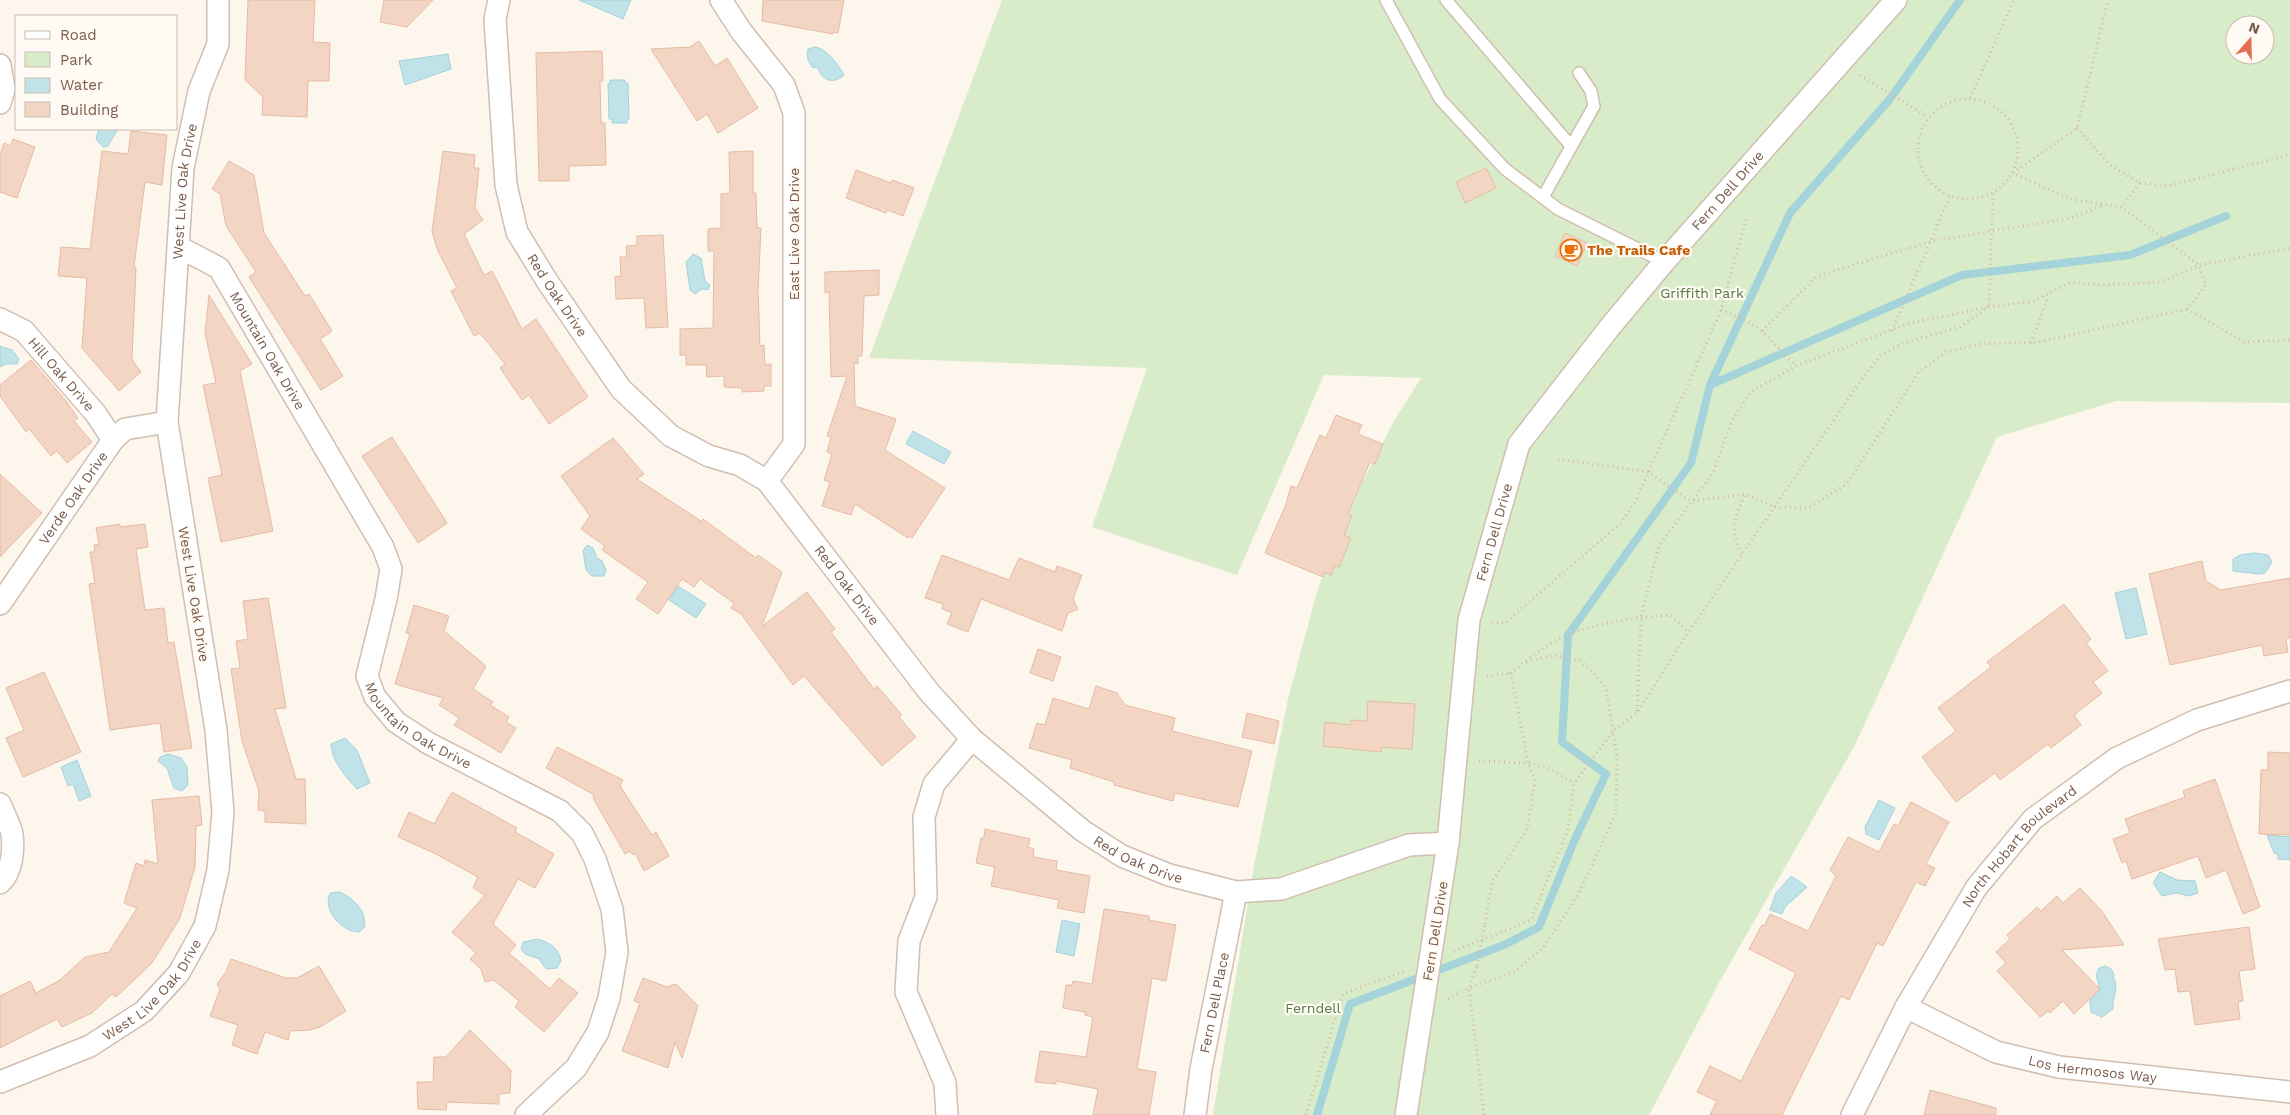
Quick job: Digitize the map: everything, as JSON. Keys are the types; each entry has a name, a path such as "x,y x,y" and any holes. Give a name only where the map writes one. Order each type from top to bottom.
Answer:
{"street":[{"name":"West Live Oak Drive","path":"0,1082 90,1046 144,1011 179,973 205,926 218,870 223,812 216,730 167,422 184,168 199,91 218,44 218,0"},
{"name":"Red Oak Drive","path":"499,0 495,19 506,185 517,232 547,282 621,389 671,436 709,456 740,465 767,481 929,692 972,739 1083,830 1122,856 1169,875 1236,892 1281,889 1410,845 1448,843"},
{"name":"East Live Oak Drive","path":"721,0 741,31 784,85 794,113 794,444 767,481"},
{"name":"Fern Dell Drive","path":"1406,1115 1448,843 1469,620 1519,444 1610,327 1664,262 1896,0"},
{"path":"0,65 4,89 0,103"},
{"name":"Mountain Oak Drive","path":"178,247 219,268 384,547 391,569 368,676 375,697 396,722 428,743 560,811 582,833 595,859 612,909 617,952 610,998 598,1032 576,1068 526,1115"},
{"name":"Hill Oak Drive","path":"0,319 8,321 24,331 96,414 113,440"},
{"name":"Verde Oak Drive","path":"0,604 113,440 125,429 167,422"},
{"name":"North Hobart Boulevard","path":"1852,1115 1906,1007 1976,888 2033,819 2117,758 2197,720 2290,691"},
{"path":"947,1115 945,1083 906,992 909,941 926,897 924,816 934,784 972,739"},
{"path":"0,804 12,834 11,863 1,879"},
{"name":"Fern Dell Place","path":"1195,1115 1201,1069 1236,892"},
{"name":"Los Hermosos Way","path":"1906,1007 1996,1052 2059,1067 2290,1092"}],"lane":[{"path":"1386,0 1440,99 1505,169 1558,209 1594,229 1664,262"},
{"path":"1446,0 1572,146"},
{"path":"1542,197 1594,106 1591,91 1580,73"}],"path":[{"path":"1970,98 2014,0"},
{"path":"2013,173 2018,157 2018,140 2012,124 2002,111 1987,102 1970,98 1954,100 1940,107 1928,117 1920,131 1917,147 1919,162 1925,177 1936,188 1950,196 1965,199 1979,198 1993,193 2004,185 2013,173 2077,128 2108,0"},
{"path":"1881,89 1928,117"},
{"path":"2077,128 2110,165 2140,183 2168,186 2290,155"},
{"path":"1558,460 1648,472 1691,500 1745,494 1774,507 1808,508 1847,484 1918,373 1946,352 1978,344 2031,342 2187,309 2206,285 2199,265 2162,235 2122,207 2103,206 2070,199 2013,173"},
{"path":"2122,207 2140,183"},
{"path":"1989,308 1988,292 1993,193"},
{"path":"1892,331 1950,196"},
{"path":"1762,331 1817,276 1932,241 1991,233 2071,218 2103,206"},
{"path":"1469,620 1505,623 1621,523 1636,500 1721,310 1746,218"},
{"path":"1637,713 1641,617 1659,546 1712,473 1732,420 1751,392 1796,366 1910,323 2034,301 2071,282 2104,285 2161,282 2199,265 2290,248"},
{"path":"2031,342 2048,295"},
{"path":"1584,770 1614,730 1637,713 1741,555 1881,355 1902,343 1960,327 1989,308"},
{"path":"2187,309 2244,342 2290,340"},
{"path":"1721,310 1751,323 1762,331 1796,366"},
{"path":"1741,555 1734,540 1735,516 1745,494"},
{"path":"1481,676 1511,673 1550,643 1591,627 1641,617 1670,615 1689,632"},
{"path":"1422,1011 1469,988 1514,972 1543,948 1579,894 1616,813 1618,757 1606,689 1593,672 1580,661 1553,655 1524,663"},
{"path":"1484,1115 1469,988 1477,966 1492,882 1527,829 1535,780 1528,763 1511,673"},
{"path":"1456,760 1528,763 1550,768 1574,783"}],"green space":[{"name":"Griffith Park","path":"1002,0 2290,0 2290,403 2116,401 1997,437 1854,747 1720,981 1649,1115 1213,1115 1254,866 1288,699 1318,588 1361,485 1394,421 1421,378 1324,375 1237,575 1092,527 1147,368 869,358"}],"water":[{"path":"579,0 631,0 623,19"},
{"path":"815,47 828,54 836,62 844,75 836,80 829,80 820,73 818,68 812,67 809,63 807,52 808,49"},
{"path":"448,54 451,69 405,85 399,61"},
{"path":"610,80 625,80 625,83 628,83 629,119 627,119 627,123 612,123 612,119 609,119 608,84"},
{"path":"99,130 117,130 108,146 103,147 96,139"},
{"path":"693,254 701,258 705,281 710,285 708,290 702,289 695,294 690,290 686,262"},
{"path":"0,346 12,350 19,359 17,364 6,364 0,367"},
{"path":"913,431 951,452 944,464 906,444"},
{"path":"587,545 593,548 597,558 602,561 606,570 604,576 592,576 586,570 583,551"},
{"path":"2254,553 2268,555 2272,562 2265,573 2233,571 2233,559 2240,555"},
{"path":"678,586 706,604 696,618 669,600"},
{"path":"2136,588 2147,634 2126,639 2115,593"},
{"path":"345,738 357,750 370,783 357,789 340,769 332,751 331,744"},
{"path":"168,754 181,758 187,767 188,785 182,791 174,788 167,768 158,761 160,757"},
{"path":"77,760 91,796 79,801 73,784 68,786 61,767"},
{"path":"1879,800 1895,808 1879,840 1866,834 1865,827"},
{"path":"2267,835 2290,837 2290,860 2278,859 2278,854 2274,853"},
{"path":"2160,872 2177,880 2195,881 2198,893 2189,896 2177,893 2162,896 2153,883"},
{"path":"1791,876 1807,887 1785,907 1782,914 1770,910 1776,893"},
{"path":"339,892 354,901 362,911 365,922 364,928 359,932 340,924 331,913 328,900 330,893"},
{"path":"1062,920 1080,924 1074,956 1056,952"},
{"path":"538,939 556,949 561,961 557,968 546,969 539,959 525,954 521,949 523,942"},
{"path":"2105,966 2111,969 2114,974 2113,979 2115,980 2116,988 2113,1009 2102,1017 2091,1012 2090,1000 2100,989 2096,975 2099,968"}],"building":[{"path":"248,0 315,0 313,42 330,43 329,81 308,81 307,117 262,115 263,97 245,80"},
{"path":"384,0 433,0 407,27 380,22"},
{"path":"763,0 844,0 838,33 834,32 833,34 762,21"},
{"path":"699,41 715,66 727,58 758,108 718,133 707,114 697,121 651,49 690,47"},
{"path":"602,51 603,81 600,81 601,123 605,123 606,165 569,166 569,181 539,181 536,53"},
{"path":"131,131 167,135 162,185 145,182 134,267 136,268 132,360 141,372 119,391 82,348 87,278 58,276 61,247 90,249 102,151 128,154"},
{"path":"13,139 35,147 17,198 0,192 0,155 4,143 11,146"},
{"path":"443,151 475,155 474,168 479,168 475,208 483,220 464,234 484,275 492,271 522,329 536,319 588,397 549,424 529,395 522,400 500,368 505,364 480,333 474,336 451,291 457,288 438,251 432,232"},
{"path":"753,151 753,193 756,193 757,228 761,228 758,290 760,346 764,345 765,365 771,364 771,386 764,386 764,391 742,392 742,388 724,387 724,376 707,377 706,365 686,365 686,355 680,355 680,329 713,328 714,251 708,251 708,229 721,228 721,194 730,193 729,152"},
{"path":"229,161 254,175 264,233 305,296 309,294 332,331 320,339 343,376 321,390 249,277 256,272 226,226 220,194 212,189"},
{"path":"1486,168 1496,188 1465,203 1456,182"},
{"path":"856,170 891,183 892,180 914,188 903,216 887,210 886,213 846,198"},
{"name":"The Trails Cafe","path":"1565,233 1587,243 1577,266 1555,256"},
{"path":"663,235 668,327 646,328 644,298 616,299 615,277 621,276 620,257 627,257 626,246 637,245 637,236"},
{"path":"879,270 879,295 864,296 862,356 858,356 858,364 854,363 855,406 896,419 885,450 945,488 912,538 909,536 908,538 855,504 851,515 822,506 830,482 824,480 832,454 827,452 831,437 827,436 847,376 831,377 829,292 825,293 825,272"},
{"path":"209,295 252,364 240,371 273,531 221,542 208,478 222,475 203,385 216,383 205,333"},
{"path":"31,360 66,401 78,418 74,421 92,442 67,463 57,451 51,456 29,429 26,432 0,396 0,385"},
{"path":"1336,415 1362,425 1358,434 1383,444 1375,464 1370,462 1348,514 1352,516 1344,535 1351,538 1339,567 1335,565 1331,575 1324,572 1323,577 1265,553 1286,504 1291,486 1297,488 1320,435 1326,438"},
{"path":"392,437 447,523 418,543 362,456"},
{"path":"613,438 644,474 637,479 701,521 703,519 756,558 758,555 782,572 762,626 807,592 835,629 831,632 874,689 877,686 902,715 899,717 916,737 882,766 804,676 793,685 741,614 731,608 734,603 700,579 694,587 682,579 658,614 636,599 648,582 602,550 605,546 581,529 590,516 561,476"},
{"path":"0,474 42,513 0,557"},
{"path":"120,524 120,527 145,524 148,547 136,549 145,610 164,608 168,643 174,642 192,748 164,752 160,723 110,730 89,584 95,583 90,552 95,552 94,545 99,544 96,528"},
{"path":"942,555 1009,580 1019,558 1055,572 1057,566 1082,575 1073,599 1078,609 1068,613 1062,631 981,599 968,632 947,624 952,613 942,609 943,604 925,598"},
{"path":"2202,561 2206,581 2221,590 2290,578 2290,638 2286,639 2288,652 2264,656 2262,645 2170,665 2149,574"},
{"path":"268,598 286,708 275,709 296,779 305,779 306,824 265,822 265,811 258,810 259,791 242,741 231,669 240,668 236,641 248,639 243,601"},
{"path":"2064,604 2091,639 2086,643 2108,671 2093,682 2102,693 2074,715 2081,725 2051,748 2048,744 2000,780 1995,773 1956,802 1922,757 1956,731 1938,708 1991,667 1987,662"},
{"path":"414,605 449,616 444,631 486,666 473,689 493,702 490,705 509,717 506,722 516,728 501,753 454,725 459,718 439,705 443,698 395,684 410,634 406,633"},
{"path":"1038,649 1061,657 1053,681 1030,673"},
{"path":"44,672 81,752 23,777 6,738 24,730 6,688"},
{"path":"1096,686 1117,693 1125,705 1175,718 1172,731 1252,751 1238,807 1175,793 1173,801 1114,785 1114,782 1070,768 1072,760 1029,748 1037,723 1045,725 1053,698 1089,709"},
{"path":"1368,701 1415,704 1412,749 1382,747 1381,752 1323,746 1325,722 1350,725 1351,720 1367,721"},
{"path":"1247,713 1279,721 1274,744 1242,737"},
{"path":"557,747 623,780 620,786 652,835 656,832 669,856 644,871 635,853 633,855 630,851 625,854 593,798 594,795 546,768"},
{"path":"2268,752 2290,753 2290,835 2259,834 2261,770 2268,770"},
{"path":"2215,779 2260,907 2243,914 2226,870 2206,878 2198,856 2132,879 2126,861 2122,863 2113,839 2130,833 2125,819 2185,797 2183,791"},
{"path":"452,792 517,828 515,832 554,854 535,888 518,879 493,924 516,945 509,953 550,989 559,978 578,993 544,1032 515,1007 519,1001 494,980 485,982 481,969 470,959 476,953 452,932 485,895 473,888 478,877 434,853 398,837 409,812 434,824"},
{"path":"199,796 202,825 196,826 195,867 180,918 152,963 116,997 112,994 92,1013 62,1027 57,1019 0,1048 0,996 30,981 36,993 60,980 85,957 109,952 137,908 124,903 136,863 144,866 145,860 158,864 152,800"},
{"path":"1911,802 1949,822 1926,864 1935,868 1925,886 1916,882 1883,946 1877,943 1849,1000 1841,996 1782,1115 1710,1115 1717,1101 1697,1092 1710,1066 1741,1081 1796,973 1749,949 1762,925 1764,926 1770,914 1808,931 1836,876 1830,870 1848,837 1879,852 1894,824 1898,826"},
{"path":"985,829 1030,839 1028,847 1034,849 1033,857 1057,861 1056,870 1090,876 1084,913 1057,908 1059,900 991,886 995,867 976,863 981,838 984,838"},
{"path":"2080,888 2102,911 2124,945 2062,950 2100,989 2074,1014 2063,1001 2050,1013 2048,1011 2040,1017 1997,971 2006,963 1996,952 2010,939 2007,935 2037,907 2041,911 2057,896 2063,903"},
{"path":"1104,909 1149,916 1149,920 1176,925 1166,981 1152,978 1137,1069 1156,1072 1149,1115 1093,1115 1098,1089 1056,1081 1056,1084 1035,1082 1040,1051 1086,1057 1093,1017 1085,1015 1085,1012 1063,1008 1066,985 1072,985 1073,981 1092,984"},
{"path":"2249,927 2255,969 2239,971 2243,1001 2238,1002 2240,1019 2195,1025 2190,991 2178,992 2175,969 2165,970 2158,939"},
{"path":"231,959 286,978 297,978 319,966 346,1011 320,1027 310,1030 290,1031 288,1040 265,1032 257,1054 232,1045 238,1025 210,1016 220,989 217,984 226,972"},
{"path":"643,978 667,987 676,984 698,1006 682,1058 675,1042 668,1068 622,1051 640,1003 634,1001"},
{"path":"470,1030 511,1070 510,1093 499,1094 499,1104 447,1102 446,1110 418,1109 417,1082 433,1082 434,1057 446,1057"},
{"path":"1930,1090 1996,1108 1996,1115 1924,1115"}],"waterway":[{"path":"1317,1115 1350,1004 1504,945 1539,927 1575,839 1606,774 1562,742 1568,635 1691,463 1710,385 1790,213 1890,99 1960,0"},
{"path":"1710,385 1962,275 2130,255 2226,216"}],"place":[{"name":"The Trails Cafe","path":"1571,250"}],"park label":[{"name":"Ferndell","path":"1313,1008"}]}
